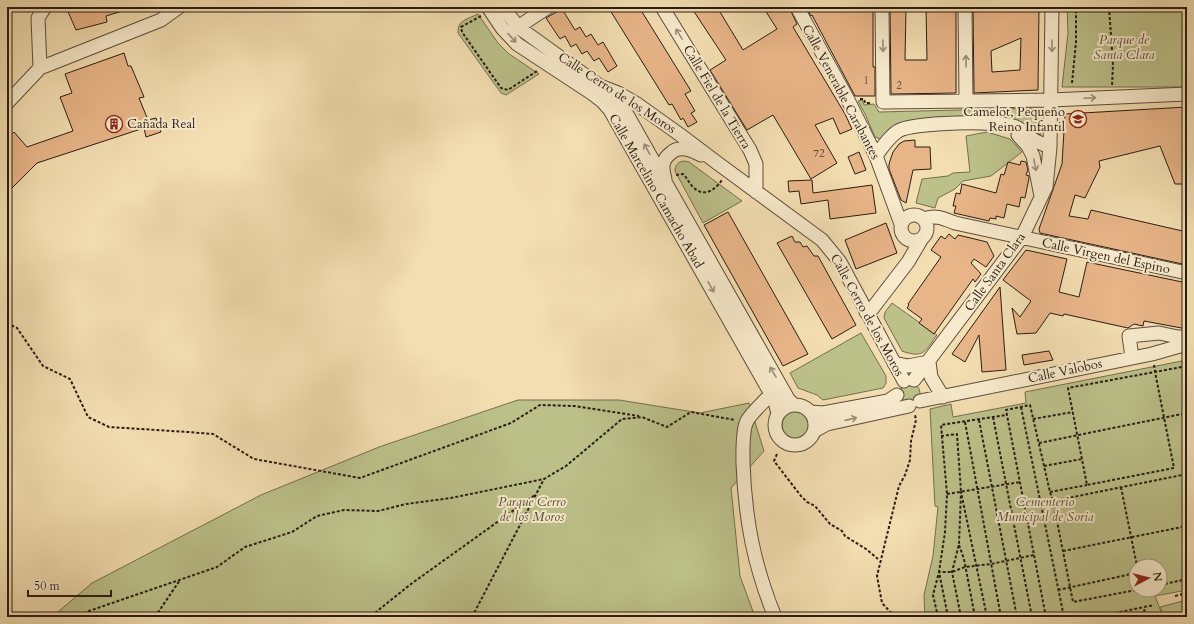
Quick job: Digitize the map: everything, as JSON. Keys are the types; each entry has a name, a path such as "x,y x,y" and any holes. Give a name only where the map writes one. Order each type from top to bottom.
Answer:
{"street":[{"path":"40,68 38,18 45,7"},
{"path":"7,103 40,68 161,20 179,7"},
{"path":"518,27 548,7"},
{"name":"Calle Fiel de la Tierra","path":"662,7 750,150 756,164 756,192"},
{"name":"Calle Venerable Carabantes","path":"797,7 848,98 876,156 901,224"},
{"path":"882,7 883,102 1051,100 1187,94"},
{"path":"965,7 966,100"},
{"name":"Calle Santa Clara","path":"810,412 823,413 888,401 897,395 898,387 915,393 929,362 1022,237 1046,187 1050,148 1052,7"},
{"name":"Calle Cerro de los Moros","path":"494,8 600,86 618,93 637,104 802,225 828,246 840,262 894,363 915,393"},
{"name":"Calle Marcelino Camacho Abad","path":"494,8 502,28 517,44 593,94 610,110 771,394 778,414"},
{"name":"Calle Marcelino Camacho Abad","path":"600,86 617,99 625,111 788,399 794,405"},
{"path":"876,156 886,142 898,131 911,126 968,123 1004,124 1017,128 1034,140 1050,148"},
{"path":"1004,124 1028,146 1034,162 1041,196"},
{"name":"Calle Cerro de los Moros","path":"666,184 662,170 663,163 674,151 679,149 691,150 716,162"},
{"name":"Calle Venerable Carabantes","path":"892,199 911,215"},
{"path":"866,312 872,309 908,262 924,230 918,215 911,215 905,218 901,224 902,233 907,239 914,241 924,230"},
{"name":"Calle Virgen del Espino","path":"924,230 934,229 941,225 955,223 1187,273"},
{"path":"907,239 908,262"},
{"path":"1132,357 1129,336 1159,333 1178,337 1187,337"},
{"name":"Calle Valobos","path":"814,431 828,424 915,393 943,397 1152,354 1187,344"},
{"path":"894,363 908,366 929,362 931,377 943,397"},
{"path":"771,394 746,422 742,444 744,489 751,543 764,592 775,617"},
{"path":"800,405 810,412 815,424 811,437 806,442 800,445 793,445 786,443 776,434 774,427 775,420 782,408 800,405"}],"path":[{"path":"1072,83 1076,42 1076,7"},
{"path":"1109,7 1113,65 1110,97"},
{"path":"494,8 461,27 462,32 502,88 508,90 536,73 545,62"},
{"path":"857,99 864,99 865,103 870,103 870,100"},
{"path":"666,184 677,174 683,174 697,190 710,192 717,187 727,170"},
{"path":"7,323 17,328 43,366 70,379 88,417 109,427 213,434 254,459 360,478 512,423 540,405 574,406 642,417 667,427 691,412 746,422"},
{"path":"1050,492 1174,468 1152,354"},
{"path":"1087,485 1068,388 1187,366"},
{"path":"895,617 882,602 878,576 899,486 905,475 910,460 911,441 916,420 915,393"},
{"path":"1046,617 1006,410 1030,405 1053,501 1073,602 1128,592"},
{"path":"1021,407 1064,617"},
{"path":"1034,419 1073,412"},
{"path":"1039,443 1187,413"},
{"path":"938,617 933,595 939,572 945,532 947,494 941,425 1007,415"},
{"path":"80,617 86,612 217,567 245,547 292,532 317,516 344,510 378,511 406,504 451,498 544,479 566,466 622,419 642,417"},
{"path":"993,417 1032,617"},
{"path":"979,420 1017,617"},
{"path":"965,422 1001,617"},
{"path":"941,436 957,434 962,492 987,617"},
{"path":"777,454 774,461 801,496 807,502 815,506 830,524 878,559"},
{"path":"1044,466 1082,459"},
{"path":"1053,501 1121,486 1187,474"},
{"path":"472,617 544,479"},
{"path":"947,494 1020,482"},
{"path":"1121,486 1136,558"},
{"path":"961,617 952,572 959,544 962,492"},
{"path":"372,617 376,612 411,584 535,496"},
{"path":"1062,551 1187,526"},
{"path":"959,544 975,617"},
{"path":"939,572 952,572 965,567 991,564 1034,555"},
{"path":"939,572 948,617"},
{"path":"1058,590 1128,575"},
{"path":"155,617 180,579"},
{"path":"1168,583 1187,579"},
{"path":"1175,596 1187,593"},
{"path":"1095,617 1154,605"},
{"path":"1143,617 1145,607"}],"green space":[{"name":"Parque de Santa Clara","path":"1067,7 1187,7 1187,87 1062,87 1068,33"},
{"path":"478,14 498,43 509,54 539,74 506,95 501,93 458,33 459,25 461,23"},
{"path":"862,100 864,105 874,104 879,112 1041,108 1043,120 1040,135 1011,117 983,116 906,121 889,129 880,139 875,137 858,101"},
{"path":"987,132 1010,139 1022,152 991,176 963,181 955,189 938,198 935,208 916,203 922,179 948,176 953,173 970,172 966,136"},
{"path":"684,161 689,162 742,201 703,223 675,171 677,164"},
{"path":"892,303 937,335 930,345 920,354 902,351 884,318 885,312"},
{"path":"861,333 886,376 886,383 883,388 823,400 817,395 798,388 790,373"},
{"name":"Cementerio Municipal de Soria","path":"1187,360 1187,590 1168,594 1168,558 1128,558 1128,598 1156,598 1163,617 925,617 924,595 933,556 938,507 935,506 930,409 951,404 953,417 1026,403 1025,392"},
{"path":"910,383 917,386 920,393 917,400 910,403 903,400 900,393 903,386"},
{"name":"Parque Cerro de los Moros","path":"518,400 619,400 700,413 749,403 764,451 731,488 740,576 755,617 52,617 92,583 261,495 379,447"},
{"path":"796,411 806,415 810,425 806,435 796,439 786,435 782,425 786,415"},
{"path":"1187,600 1187,617 1164,617 1160,607"}],"building":[{"path":"66,7 129,7 129,9 106,16 107,22 76,30"},
{"path":"608,7 639,7 691,91 685,94 695,111 691,113 697,122 688,127 683,118 681,120 672,104 669,105"},
{"path":"691,7 717,7 743,50 777,29 763,7 789,7 797,24 793,27 845,114 852,129 840,134 833,118 815,125 837,163 811,179 773,115 747,130 710,70 726,60"},
{"path":"806,7 873,7 873,67 875,67 875,96 855,96 812,15 811,16"},
{"path":"890,7 906,7 905,60 927,60 926,7 956,7 956,93 891,94"},
{"path":"973,7 1039,7 1038,90 974,93","holes":["1021,38 1020,70 992,72 991,51"]},
{"path":"562,9 575,30 580,27 586,37 591,34 598,45 603,42 617,66 608,72 599,58 594,61 587,51 582,54 576,44 571,47 565,36 560,39 546,18"},
{"name":"Cañada Real","path":"124,53 128,66 131,66 144,97 139,98 148,120 156,118 161,132 146,137 144,128 37,163 7,193 7,139 14,132 27,147 73,131 60,97 72,93 65,74"},
{"path":"1187,107 1187,184 1175,184 1160,146 1099,161 1100,167 1085,198 1075,195 1069,216 1088,219 1091,210 1187,232 1187,265 1040,233 1039,229 1062,164 1065,114"},
{"path":"915,140 915,147 930,147 931,169 913,170 906,203 901,200 889,169 889,164 893,152 899,144 904,141"},
{"path":"859,152 866,170 855,174 848,157"},
{"path":"1021,161 1026,162 1028,170 1026,175 1029,176 1029,178 1025,198 1021,197 1019,207 1007,204 1004,218 996,216 996,219 990,218 989,221 954,213 956,206 953,206 956,193 960,194 962,184 996,193 1001,174 1004,175 1008,162 1020,165"},
{"path":"812,180 813,193 872,185 876,213 830,219 828,200 801,204 799,191 789,192 788,181"},
{"path":"728,212 808,354 783,366 704,225"},
{"path":"886,223 897,253 856,269 845,240"},
{"path":"949,234 955,239 958,235 987,242 994,256 986,267 974,259 971,263 981,274 975,282 973,279 934,334 919,323 922,319 907,308 909,305 908,304 941,257 931,250 941,236 945,239"},
{"path":"792,236 795,242 800,242 803,247 807,246 814,256 818,256 856,325 832,339 777,243"},
{"path":"1026,250 1067,259 1059,292 1079,297 1087,262 1187,283 1187,329 1144,321 1143,326 1134,324 1128,328 1064,314 1063,316 1050,313 1036,333 1017,334 1012,308 1020,317 1031,301 1003,280"},
{"path":"1000,287 1006,370 982,372 979,335 965,362 952,354"},
{"path":"1049,351 1053,360 1024,365 1022,355"}],"place":[{"name":"Camelot, Pequeño Reino Infantil","path":"1078,119"},
{"name":"Cañada Real","path":"114,124"}]}
